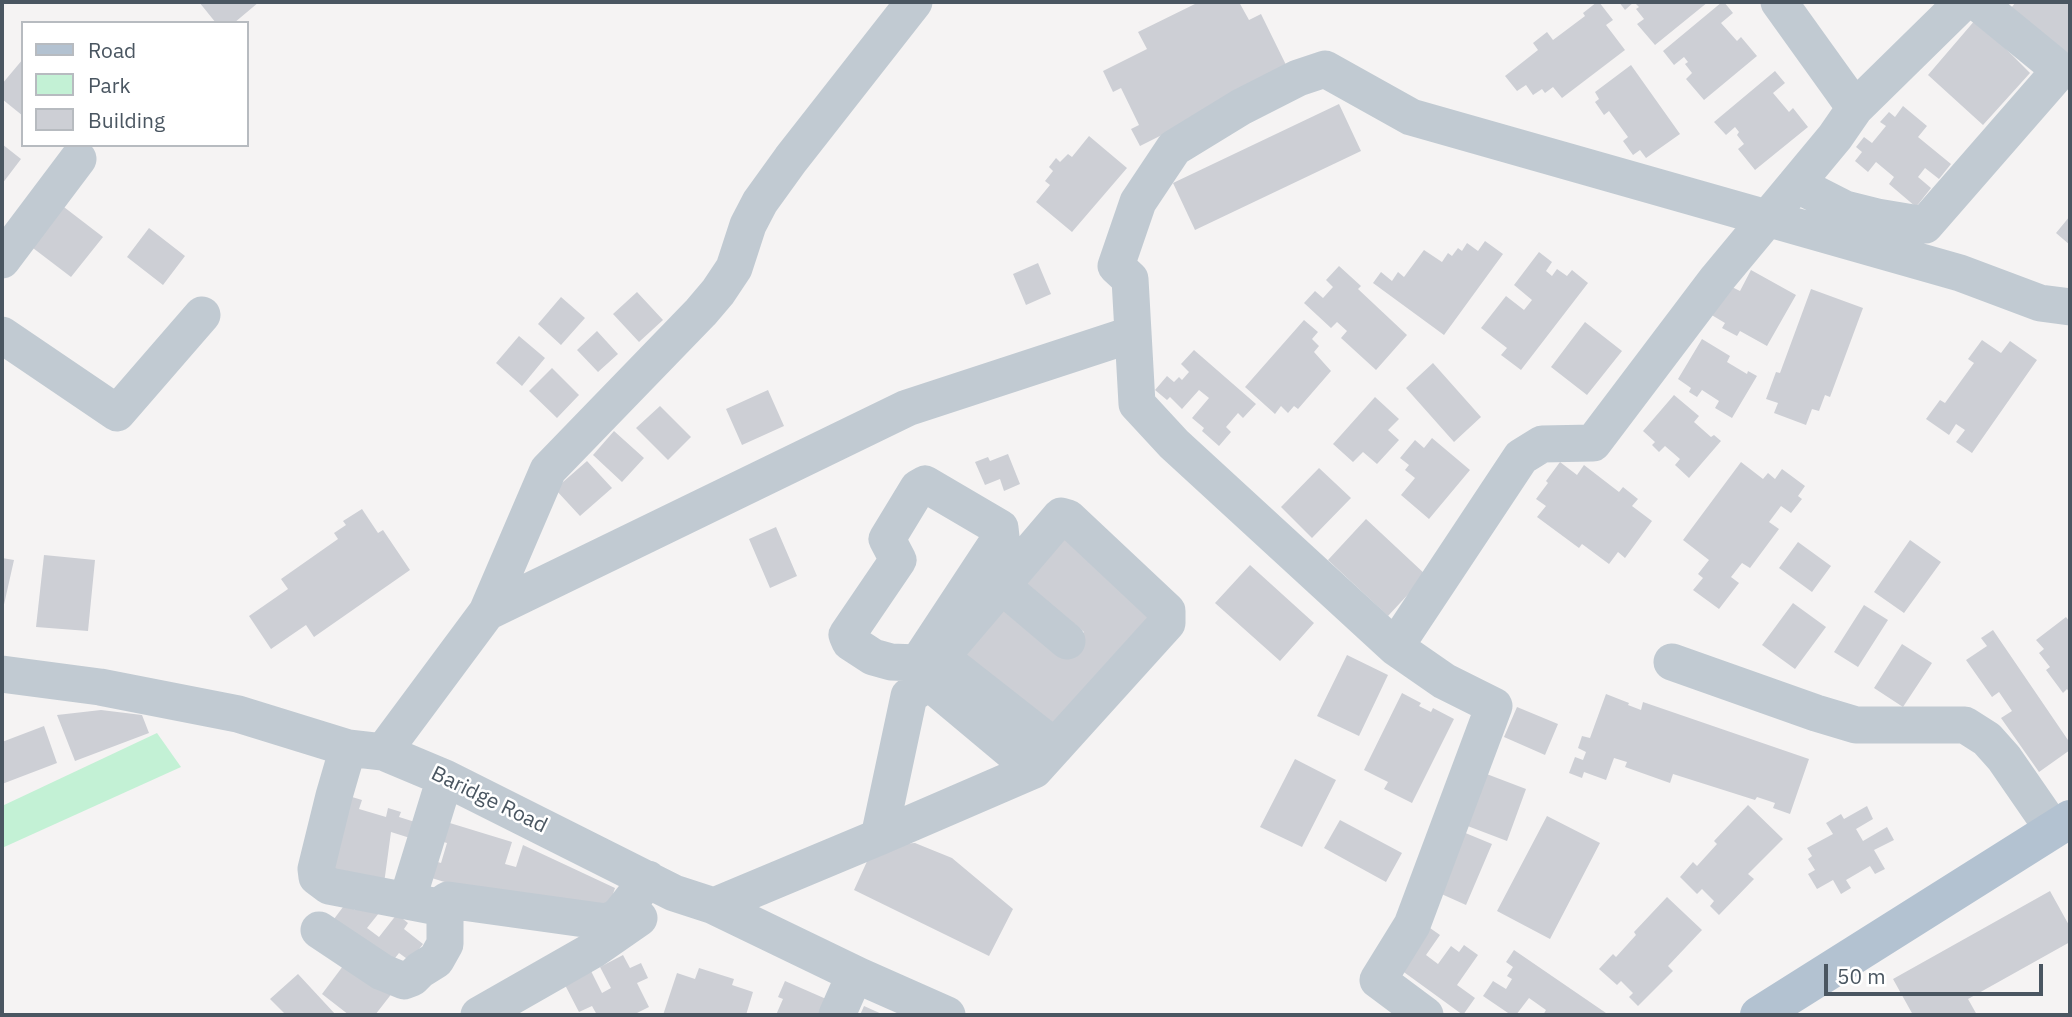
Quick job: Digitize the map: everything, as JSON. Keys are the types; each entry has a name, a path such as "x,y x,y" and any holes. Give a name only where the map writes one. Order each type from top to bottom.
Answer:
{"main road":[{"path":"1759,1015 2062,824"}],"street":[{"path":"319,930 382,972 404,981 436,961 445,944 445,915 423,904 329,886 317,877 316,869 334,796 366,750 487,612 548,470 718,292 734,268 748,225 760,202 914,2"},
{"path":"1779,2 1855,108"},
{"path":"1395,647 1521,457 1542,444 1593,443 1717,279 1835,137 1855,108 1974,3"},
{"path":"1927,71 1974,3"},
{"path":"1909,258 1925,225 2055,76 2054,65 1974,3"},
{"path":"1425,1015 1378,980 1412,925 1494,706 1444,681 1395,647 1184,454 1137,404 1130,279 1116,266 1138,202 1174,148 1241,107 1298,78 1325,69 1410,117 1909,258 2055,305 2070,336"},
{"path":"2,260 78,159"},
{"path":"1796,184 1845,209 1925,225"},
{"path":"2,335 117,413 202,315"},
{"path":"487,612 907,408 1133,334"},
{"path":"879,837 909,696 920,675 1001,537 1000,528 925,484 918,488 887,539 898,560 847,635 850,642 873,657 920,675 1044,758"},
{"path":"714,906 879,837 1044,758 1167,623 1167,611 1068,518 1061,516 945,652 948,663 1044,758"},
{"path":"1002,586 1067,641"},
{"path":"1672,662 1856,725 1965,725 1987,739 2062,824"},
{"name":"Baridge Road","path":"2,674 100,687 238,714 366,750 445,778 661,886 714,906 947,1015"},
{"path":"423,904 445,778"},
{"path":"423,904 448,900 606,922 616,918 661,886"},
{"path":"478,1015 593,950 661,886"},
{"path":"837,1015 855,974"}],"green space":[{"path":"157,733 181,767 2,848 2,806"}],"building":[{"path":"199,2 259,2 236,21 214,21"},
{"path":"1199,2 1239,2 1249,20 1261,14 1289,71 1140,146 1131,129 1139,125 1121,88 1113,92 1103,71 1147,49 1138,32"},
{"path":"1597,2 1613,20 1606,25 1625,50 1562,98 1553,87 1545,93 1542,89 1533,95 1526,85 1517,91 1505,76 1538,50 1533,43 1547,32 1553,40 1585,16 1583,13"},
{"path":"1619,2 1634,2 1625,10"},
{"path":"1634,2 1708,2 1655,45 1637,24 1644,19"},
{"path":"1722,2 1733,13 1721,23 1737,41 1741,37 1757,56 1704,100 1686,79 1692,73 1685,64 1688,62 1684,57 1674,65 1663,51"},
{"path":"2016,2 2070,2 2070,56 2011,8"},
{"path":"1976,19 2030,73 1983,125 1928,75"},
{"path":"21,61 21,114 2,99 2,84"},
{"path":"1631,65 1680,134 1646,158 1640,150 1633,155 1623,141 1628,137 1609,111 1604,115 1595,102 1599,99 1595,92"},
{"path":"1775,71 1785,83 1773,93 1789,112 1793,108 1808,127 1755,170 1738,149 1744,144 1735,127 1726,135 1714,122"},
{"path":"1339,104 1361,151 1195,230 1173,183"},
{"path":"1903,106 1927,126 1918,137 1951,164 1939,179 1925,168 1918,177 1931,188 1916,207 1889,184 1894,177 1876,162 1868,172 1855,161 1862,152 1856,147 1864,137 1872,143 1886,126 1880,122 1889,112 1895,117"},
{"path":"1089,136 1127,168 1072,232 1036,202 1050,185 1045,181 1053,171 1049,167 1056,158 1060,162 1068,154 1072,157"},
{"path":"2,144 21,159 2,184"},
{"path":"60,204 103,237 71,277 29,245"},
{"path":"2070,216 2070,245 2056,233"},
{"path":"149,228 185,256 163,285 127,257"},
{"path":"1485,241 1503,254 1444,335 1373,283 1381,272 1392,281 1398,272 1404,277 1424,250 1442,262 1448,253 1452,256 1458,248 1462,251 1467,243 1478,251"},
{"path":"1539,252 1552,262 1546,271 1552,276 1557,269 1567,276 1572,270 1588,283 1521,370 1501,355 1507,348 1481,328 1506,296 1524,310 1532,300 1514,285"},
{"path":"1038,263 1051,294 1026,305 1013,274"},
{"path":"1339,266 1361,286 1358,289 1407,335 1376,370 1341,338 1347,331 1337,322 1331,328 1304,303 1315,291 1323,298 1333,287 1326,280"},
{"path":"1751,270 1796,295 1767,346 1740,331 1737,336 1722,328 1725,323 1710,314 1726,284 1740,291"},
{"path":"1811,289 1863,308 1830,397 1825,395 1819,411 1812,409 1806,425 1774,413 1778,403 1766,399 1776,372 1780,373"},
{"path":"637,292 663,320 639,342 613,314"},
{"path":"561,297 585,318 561,345 538,324"},
{"path":"1304,320 1318,332 1312,339 1319,346 1314,352 1331,371 1298,409 1294,406 1288,413 1281,406 1275,414 1245,387"},
{"path":"1585,322 1622,351 1587,395 1551,367"},
{"path":"597,331 618,354 598,372 577,350"},
{"path":"519,336 545,358 522,386 496,363"},
{"path":"1702,339 1730,356 1727,362 1747,374 1748,371 1757,376 1732,418 1715,408 1719,401 1702,390 1697,397 1689,392 1691,388 1678,379"},
{"path":"1982,340 2001,353 2010,341 2037,360 1972,453 1956,442 1965,430 1956,424 1949,435 1926,419 1940,400 1945,403 1974,363 1968,359"},
{"path":"1194,350 1256,404 1243,418 1238,413 1226,427 1231,432 1219,446 1192,418 1209,398 1199,390 1182,409 1170,397 1167,400 1155,390 1167,376 1174,382 1179,377 1182,380 1189,372 1181,364"},
{"path":"1433,363 1481,417 1454,442 1406,388"},
{"path":"552,368 579,395 557,418 529,391"},
{"path":"768,390 784,426 742,445 726,409"},
{"path":"1674,395 1699,416 1694,422 1711,437 1714,435 1721,441 1689,478 1675,465 1680,459 1665,446 1659,452 1652,445 1655,442 1643,431"},
{"path":"1375,397 1399,419 1388,430 1399,440 1377,464 1363,452 1353,462 1333,444"},
{"path":"660,406 691,437 668,460 636,428"},
{"path":"614,431 644,458 622,482 593,455"},
{"path":"1432,438 1470,470 1429,519 1401,495 1415,478 1405,470 1409,465 1400,458 1415,440 1424,448"},
{"path":"1008,454 1020,484 1004,491 1000,479 985,485 975,462 988,457 990,461"},
{"path":"587,461 612,488 580,516 555,489"},
{"path":"1560,462 1577,475 1584,465 1619,492 1623,487 1638,499 1632,506 1652,521 1625,558 1618,552 1609,564 1582,544 1579,548 1537,517 1546,506 1536,499"},
{"path":"1741,462 1763,479 1768,473 1775,479 1782,469 1805,486 1798,496 1802,499 1791,513 1781,506 1769,522 1779,529 1750,568 1742,563 1731,577 1739,583 1719,609 1693,590 1703,578 1698,574 1709,560 1683,540"},
{"path":"1319,468 1351,498 1312,538 1281,507"},
{"path":"362,509 378,533 383,530 410,570 314,637 306,625 271,649 249,616 288,589 281,579 338,539 334,533 346,525 343,521"},
{"path":"1366,519 1426,575 1388,616 1328,560"},
{"path":"1068,526 1163,618 1057,735 958,652 1002,597 1065,653 1084,632 1023,581"},
{"path":"776,527 797,576 770,588 749,539"},
{"path":"1910,540 1941,562 1904,613 1874,592"},
{"path":"1798,542 1831,566 1812,592 1779,568"},
{"path":"44,555 95,560 88,631 36,627"},
{"path":"2,558 14,560 3,609 2,609"},
{"path":"1250,565 1314,623 1280,661 1215,603"},
{"path":"1793,603 1826,627 1795,669 1762,645"},
{"path":"1864,605 1888,620 1858,667 1834,652"},
{"path":"2066,617 2070,622 2070,694 2067,689 2063,693 2046,670 2050,667 2039,653 2044,649 2036,640"},
{"path":"1993,630 2070,743 2070,750 2039,772 2001,718 2012,711 1999,692 1992,697 1966,660 1987,646 1981,638"},
{"path":"1902,644 1932,663 1903,707 1874,688"},
{"path":"1347,655 1388,675 1359,736 1317,716"},
{"path":"1402,693 1431,712 1433,708 1454,719 1412,803 1384,789 1388,782 1364,770"},
{"path":"1606,694 1641,710 1643,702 1809,759 1790,814 1773,808 1775,803 1757,797 1755,800 1673,774 1670,783 1625,767 1627,762 1614,758 1606,780 1584,772 1582,778 1569,773 1575,757 1583,760 1586,752 1578,748 1582,736 1590,738"},
{"path":"1517,707 1558,724 1545,755 1504,737"},
{"path":"101,710 142,715 149,733 75,761 57,715"},
{"path":"44,726 57,763 2,784 2,742"},
{"path":"1295,759 1336,780 1302,847 1260,827"},
{"path":"1484,773 1526,789 1507,841 1465,825"},
{"path":"352,797 362,800 359,809 386,817 388,808 401,812 399,817 415,822 410,838 391,832 383,891 329,875"},
{"path":"1748,805 1783,839 1748,874 1754,879 1719,915 1710,906 1714,901 1702,889 1697,894 1680,877 1693,862 1697,866 1717,844 1714,841"},
{"path":"1867,806 1873,819 1856,829 1863,841 1887,827 1894,840 1874,850 1885,869 1875,874 1870,866 1846,880 1851,888 1841,894 1833,880 1817,889 1808,874 1815,870 1808,859 1812,856 1807,848 1833,834 1826,823 1841,814 1844,819"},
{"path":"1547,816 1600,843 1550,939 1497,911"},
{"path":"440,820 512,842 505,864 516,867 523,845 615,888 606,915 451,884 422,875 427,859 441,863 447,843 434,839"},
{"path":"1340,820 1402,853 1386,882 1324,848"},
{"path":"1463,832 1492,844 1466,905 1437,892"},
{"path":"915,843 952,858 1013,909 989,956 854,890 874,846"},
{"path":"2050,891 2070,927 2070,942 1968,999 1977,1015 1913,1015 1893,979"},
{"path":"1667,897 1702,930 1668,966 1673,971 1638,1006 1629,997 1633,993 1621,981 1617,985 1599,969 1613,954 1616,957 1636,935 1634,932"},
{"path":"346,903 355,910 361,903 383,908 367,928 379,937 397,914 408,923 404,929 423,944 410,961 399,953 388,967 331,923"},
{"path":"1420,921 1440,935 1426,955 1438,964 1451,946 1459,952 1464,945 1478,955 1457,985 1475,998 1463,1015 1390,962"},
{"path":"1514,950 1606,1013 1605,1015 1543,1015 1546,1010 1529,998 1516,1015 1511,1015 1483,996 1493,981 1506,989 1512,979 1507,976 1513,967 1506,962"},
{"path":"623,955 630,968 641,963 648,978 637,983 649,1007 633,1015 597,1015 592,1006 579,1012 565,985 591,971 602,993 611,988 600,967"},
{"path":"349,958 393,992 375,1015 349,1015 322,994"},
{"path":"699,968 734,979 732,985 753,992 746,1015 663,1015 677,973 695,979"},
{"path":"298,974 336,1015 286,1015 270,999"},
{"path":"785,981 833,1002 828,1015 776,1015 783,999 778,997"},
{"path":"864,1006 884,1015 860,1015"}]}
